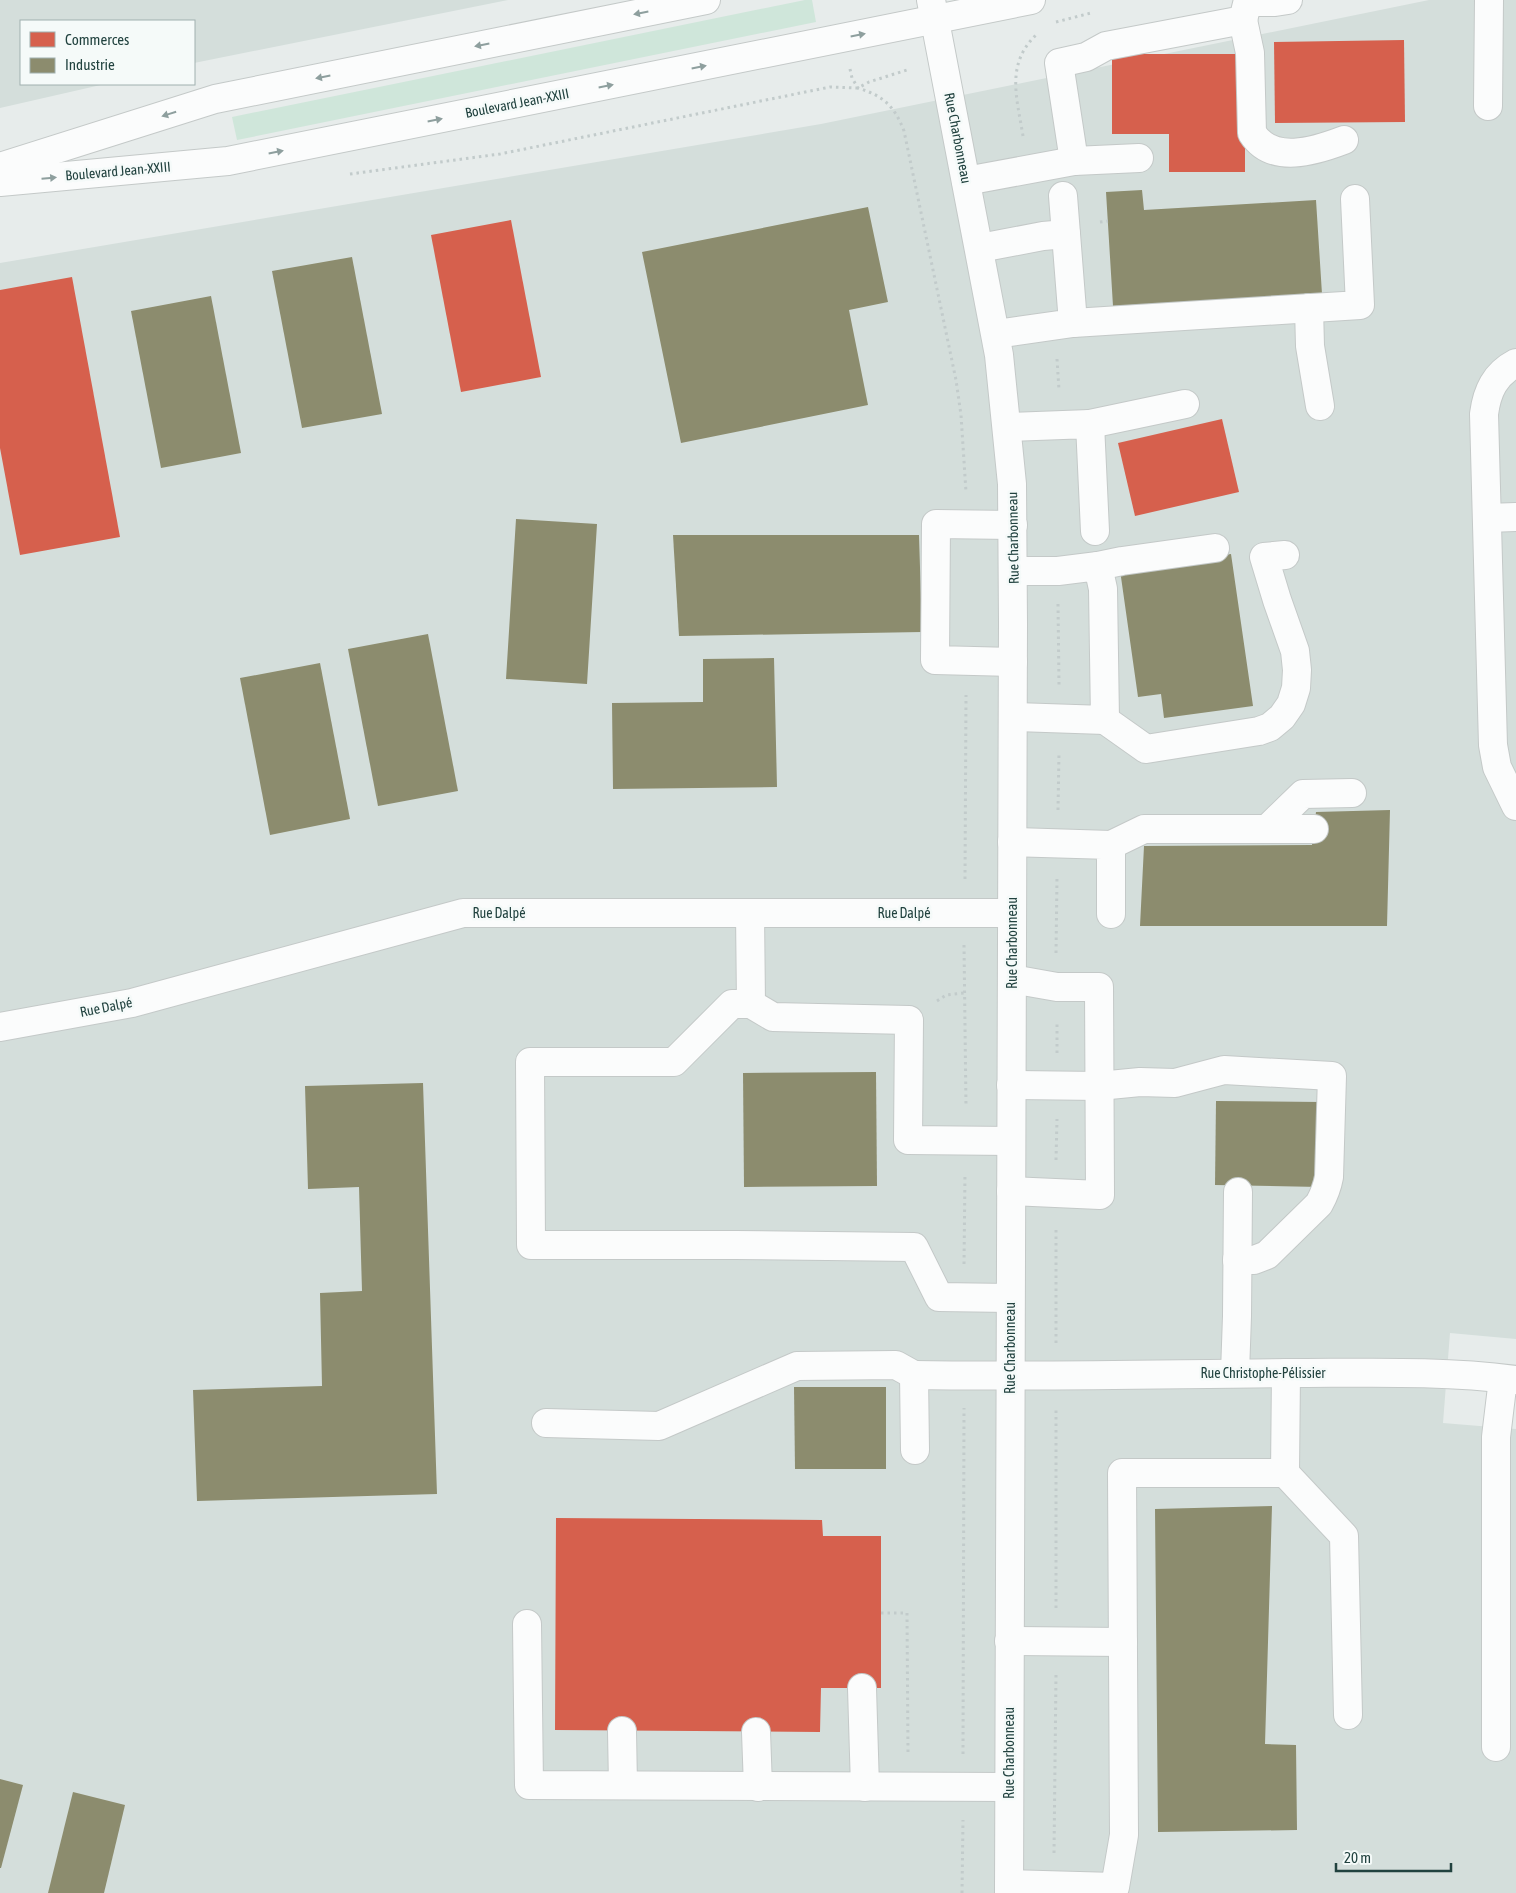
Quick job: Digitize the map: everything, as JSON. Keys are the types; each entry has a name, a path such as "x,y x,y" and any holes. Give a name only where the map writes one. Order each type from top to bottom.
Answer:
{"street":[{"name":"Boulevard Jean-XXIII","path":"0,167 215,99 706,0"},
{"name":"Boulevard Jean-XXIII","path":"0,182 228,161 933,10 1031,0"},
{"path":"1074,161 1059,63 1086,57 1106,46 1246,7 1288,0"},
{"path":"1488,106 1489,0"},
{"path":"1246,7 1250,53 1252,134 1268,150 1281,153 1313,150 1344,140"},
{"name":"Rue Charbonneau","path":"933,10 996,334 1008,427 1012,484 1009,1889"},
{"path":"966,181 1074,161 1139,158"},
{"path":"1063,196 1073,324"},
{"path":"996,334 1073,324 1360,305 1355,199"},
{"path":"980,248 1043,236 1066,234"},
{"path":"1309,308 1310,346 1320,406"},
{"path":"1516,363 1498,376 1492,384 1484,414 1494,758 1516,806"},
{"path":"1008,427 1090,424 1185,404"},
{"path":"1090,424 1095,531"},
{"path":"1487,518 1516,517"},
{"path":"1013,525 936,524 935,660 1013,662"},
{"path":"1013,572 1058,572 1215,548"},
{"path":"1013,718 1105,720 1146,749 1250,733 1270,726 1282,717 1291,704 1296,688 1296,651 1264,557 1285,554"},
{"path":"1098,566 1103,589 1105,720"},
{"path":"1266,829 1303,794 1352,793"},
{"path":"1012,842 1111,846 1144,829 1314,829"},
{"path":"1111,846 1111,914"},
{"name":"Rue Dalpé","path":"0,1027 132,1003 463,913 1012,913"},
{"path":"750,913 751,1004"},
{"path":"1011,1191 1100,1195 1098,987 1057,987 1012,979"},
{"path":"1010,1298 939,1298 914,1247 531,1245 530,1062 674,1062 732,1004 751,1004 773,1017 909,1020 908,1140 1011,1141"},
{"path":"1012,1085 1099,1086 1140,1082 1175,1083 1224,1070 1332,1076 1329,1178 1324,1196 1319,1204 1267,1254 1254,1260 1237,1260"},
{"path":"1235,1372 1238,1192"},
{"path":"546,1423 660,1426 797,1366 896,1365 914,1375 915,1450"},
{"name":"Rue Christophe-Pélissier","path":"914,1375 1010,1376 1235,1372 1442,1374 1510,1379"},
{"path":"1286,1373 1284,1473 1344,1536 1348,1715"},
{"path":"1496,1747 1506,1623 1496,1437 1510,1379"},
{"path":"1009,1889 1117,1891 1124,1835 1122,1473 1284,1473"},
{"path":"527,1624 529,1785 1009,1787"},
{"path":"1009,1641 1123,1642"},
{"path":"862,1688 865,1787"},
{"path":"622,1731 623,1786"},
{"path":"756,1732 758,1787"}],"path":[{"path":"1025,145 1016,97 1016,68 1025,48 1039,33"},
{"path":"355,173 500,154 830,87 858,88 874,93 892,107 898,115 904,131 956,380 961,415 966,498"},
{"path":"1057,350 1059,395"},
{"path":"1058,603 1059,681"},
{"path":"965,838 966,692"},
{"path":"1058,816 1059,756"},
{"path":"1056,957 1057,879"},
{"path":"946,995 964,993 966,1105"},
{"path":"1057,1019 1057,1062"},
{"path":"1056,1161 1057,1116"},
{"path":"964,1298 965,1177"},
{"path":"1056,1219 1056,1281"},
{"path":"963,1758 964,1376"},
{"path":"1056,1464 1056,1610"},
{"path":"881,1612 907,1613 908,1788"},
{"path":"1054,1838 1056,1665"},
{"path":"962,1893 963,1815"}],"shaded area":[{"path":"0,0 508,0 195,63 195,20 20,20 20,85 101,85 0,108"},
{"path":"1429,0 1516,0 1516,1339 1450,1333 1443,1423 1516,1429 1516,1893 0,1893 0,263 821,124"}],"green space":[{"path":"812,0 816,22 237,140 232,117"}],"building: Commerces":[{"path":"1404,40 1405,122 1275,123 1274,42"},
{"path":"1112,54 1245,54 1245,172 1169,172 1169,134 1112,134"},
{"path":"511,220 541,377 461,392 431,235"},
{"path":"72,277 120,537 20,555 0,448 0,290"},
{"path":"1222,419 1239,492 1135,516 1118,443"},
{"path":"556,1518 822,1520 823,1536 881,1536 881,1688 821,1688 820,1732 555,1730"}],"building: Industrie":[{"path":"1142,190 1144,210 1316,200 1322,294 1113,306 1106,192"},
{"path":"868,207 888,302 849,310 868,405 681,443 642,252"},
{"path":"352,257 382,414 302,428 272,271"},
{"path":"211,296 241,453 161,468 131,311"},
{"path":"516,519 597,524 587,684 506,679"},
{"path":"673,535 919,535 922,632 679,636"},
{"path":"1231,554 1253,706 1164,718 1161,694 1138,697 1120,570"},
{"path":"428,634 458,791 378,806 348,649"},
{"path":"774,658 777,787 613,789 612,703 703,702 703,659"},
{"path":"320,663 350,819 270,835 240,678"},
{"path":"1390,810 1387,926 1140,926 1144,846 1312,845 1316,812"},
{"path":"876,1072 877,1186 744,1187 743,1073"},
{"path":"423,1083 437,1494 197,1501 193,1390 322,1386 320,1293 362,1291 359,1187 308,1189 305,1086"},
{"path":"1216,1101 1321,1102 1320,1187 1215,1185"},
{"path":"794,1387 886,1387 886,1469 795,1469"},
{"path":"1272,1506 1265,1744 1296,1745 1297,1830 1158,1832 1155,1509"},
{"path":"0,1779 23,1785 1,1868 0,1868"},
{"path":"73,1792 125,1805 104,1893 48,1893"}]}
